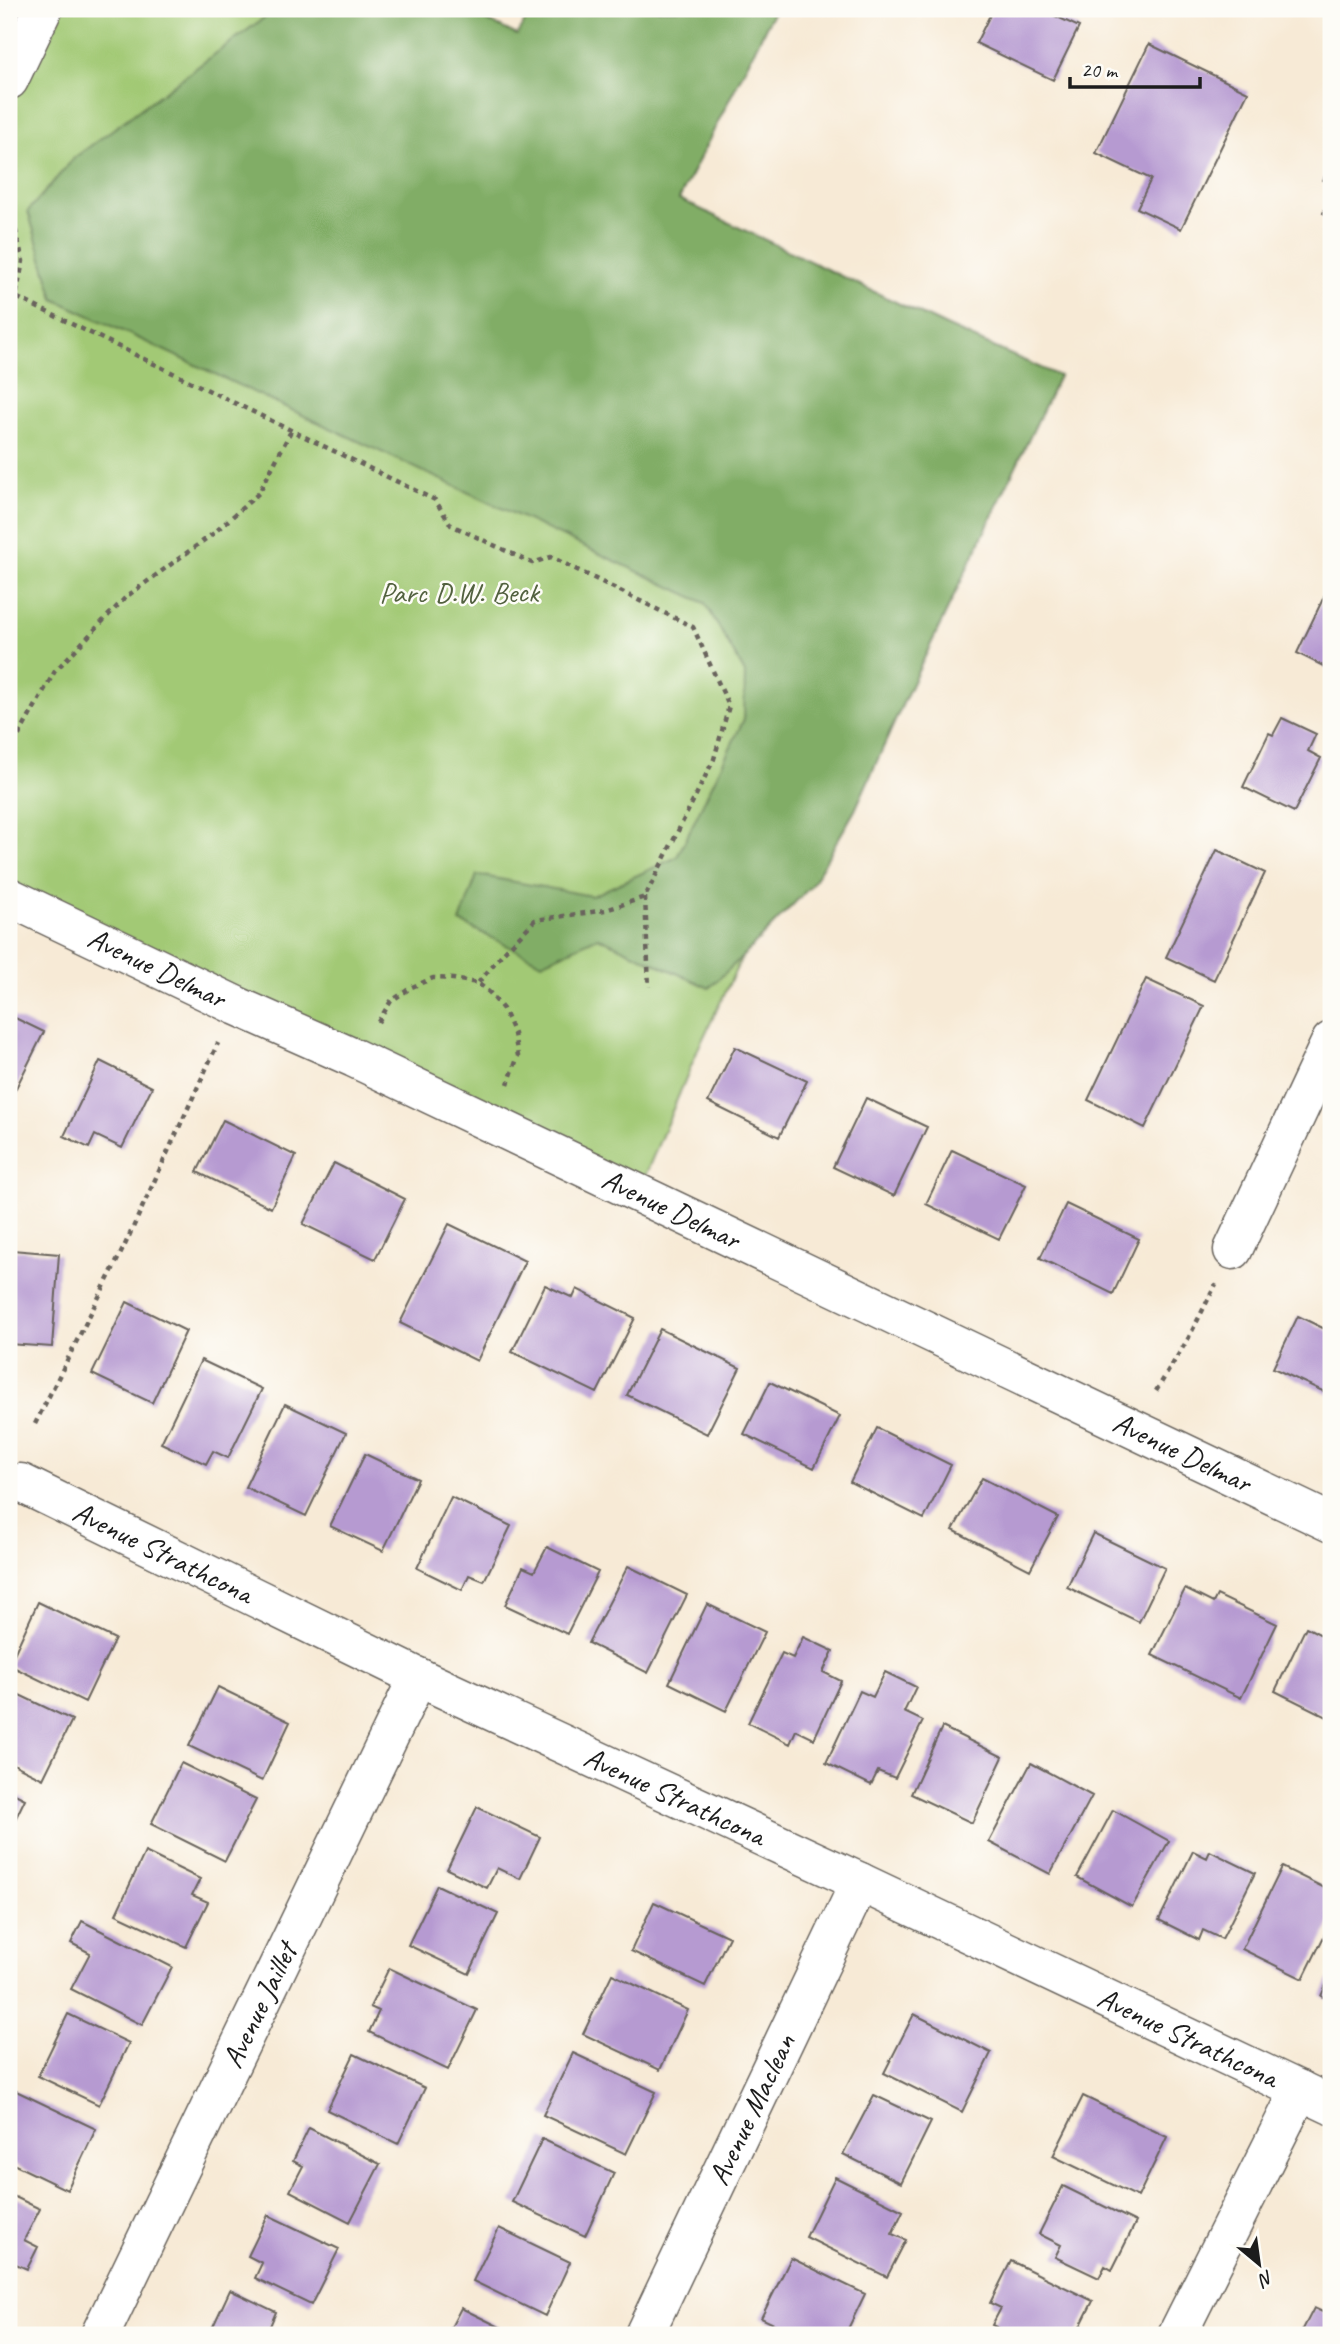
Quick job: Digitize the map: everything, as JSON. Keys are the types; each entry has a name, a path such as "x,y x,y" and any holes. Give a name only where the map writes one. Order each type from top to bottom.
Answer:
{"street":[{"path":"9,80 43,9"},
{"name":"Avenue Delmar","path":"9,897 1331,1522"},
{"path":"1233,1250 1331,1041"},
{"name":"Avenue Strathcona","path":"15,1483 418,1677 1315,2097"},
{"name":"Avenue Jaillet","path":"100,2335 418,1677"},
{"name":"Avenue Maclean","path":"643,2335 860,1882"},
{"path":"1177,2335 1315,2097"}],"path":[{"path":"9,223 15,227 23,261 16,297 9,304"},
{"path":"16,297 435,500 451,525 532,563 551,557 693,627 729,706 714,759 645,897 649,987"},
{"path":"9,753 55,671 126,597 214,533 258,493 290,431"},
{"path":"478,983 535,920 606,910 645,897"},
{"path":"377,1022 391,1001 422,982 443,978 478,983 503,1009 514,1034 518,1056 508,1084"},
{"path":"35,1424 124,1247 222,1034"},
{"path":"1156,1391 1188,1339 1233,1250"}],"green space":[{"name":"Parc D.W. Beck","path":"43,9 463,9 517,35 532,9 775,9 679,199 948,327 1059,376 908,692 855,810 811,886 742,957 699,1047 640,1188 9,897 9,80"},
{"path":"276,9 463,9 517,35 532,9 775,9 679,199 948,327 1059,376 908,692 855,810 811,886 709,988 598,937 542,963 460,922 477,875 592,896 677,857 744,719 745,673 705,603 54,299 28,211 74,158"}],"building":[{"path":"993,9 1040,9 1079,27 1053,80 976,43"},
{"path":"1149,44 1248,92 1181,229 1137,208 1151,179 1096,153"},
{"path":"1331,164 1331,184 1323,180"},
{"path":"1331,196 1331,217 1323,213"},
{"path":"1331,582 1331,670 1297,653"},
{"path":"1282,718 1316,734 1308,751 1321,758 1294,812 1243,787 1269,733 1273,735"},
{"path":"1217,850 1265,873 1214,980 1166,957"},
{"path":"1146,979 1204,1006 1145,1128 1088,1100"},
{"path":"9,1015 44,1032 14,1092 9,1090"},
{"path":"735,1047 807,1081 779,1137 708,1102"},
{"path":"100,1061 152,1087 122,1148 95,1135 89,1148 64,1136"},
{"path":"866,1098 927,1127 894,1196 833,1167"},
{"path":"223,1120 296,1156 271,1208 197,1172"},
{"path":"952,1150 1026,1185 999,1239 926,1204"},
{"path":"334,1163 405,1199 375,1259 303,1224"},
{"path":"1066,1204 1139,1239 1113,1294 1040,1258"},
{"path":"449,1224 525,1261 477,1361 400,1323"},
{"path":"12,1250 59,1254 52,1347 9,1344 9,1268"},
{"path":"545,1285 573,1298 577,1289 635,1318 597,1393 512,1352"},
{"path":"127,1302 186,1331 152,1403 92,1374"},
{"path":"1298,1316 1331,1332 1331,1395 1273,1368"},
{"path":"660,1329 740,1368 707,1434 627,1395"},
{"path":"201,1360 262,1389 228,1458 213,1451 206,1464 161,1443"},
{"path":"770,1382 840,1416 814,1468 744,1434"},
{"path":"285,1404 346,1433 306,1516 245,1487"},
{"path":"877,1428 951,1465 924,1519 850,1482"},
{"path":"365,1454 418,1479 383,1551 330,1526"},
{"path":"982,1478 1058,1517 1030,1570 953,1530"},
{"path":"451,1497 511,1526 484,1581 469,1575 462,1590 417,1568"},
{"path":"1093,1533 1165,1568 1139,1622 1067,1587"},
{"path":"547,1547 598,1572 567,1634 505,1605 523,1567 534,1572"},
{"path":"628,1566 687,1595 648,1673 588,1643"},
{"path":"1185,1589 1213,1603 1217,1595 1277,1624 1241,1698 1152,1655"},
{"path":"38,1602 115,1639 85,1702 9,1665"},
{"path":"707,1604 765,1632 726,1711 669,1683"},
{"path":"1306,1627 1331,1640 1331,1719 1275,1691"},
{"path":"803,1637 833,1651 823,1672 841,1681 814,1739 796,1730 790,1744 748,1723 782,1653 793,1658"},
{"path":"885,1672 916,1687 904,1712 923,1721 895,1778 878,1771 871,1785 826,1763 860,1691 873,1697"},
{"path":"218,1687 290,1722 262,1781 189,1746"},
{"path":"9,1690 72,1720 43,1779 9,1762"},
{"path":"942,1727 1003,1757 972,1823 911,1794"},
{"path":"181,1763 256,1800 225,1861 151,1824"},
{"path":"1031,1763 1092,1796 1050,1874 989,1842"},
{"path":"9,1791 25,1799 9,1832"},
{"path":"477,1807 540,1837 520,1879 497,1868 487,1888 447,1869"},
{"path":"1113,1810 1169,1841 1132,1907 1077,1877"},
{"path":"1193,1851 1207,1858 1210,1851 1255,1873 1222,1939 1203,1930 1199,1940 1159,1920"},
{"path":"145,1852 200,1879 192,1895 208,1902 186,1947 116,1914"},
{"path":"1282,1867 1331,1891 1331,1922 1303,1979 1242,1949"},
{"path":"437,1885 498,1914 469,1974 408,1945"},
{"path":"654,1902 729,1937 705,1986 631,1951"},
{"path":"82,1921 172,1967 142,2025 71,1989 90,1953 71,1943"},
{"path":"389,1968 477,2010 448,2070 369,2032 379,2011 370,2007"},
{"path":"612,1974 688,2010 660,2070 583,2034"},
{"path":"1331,1974 1331,2001 1321,1996"},
{"path":"68,2014 129,2043 99,2105 38,2076"},
{"path":"914,2014 991,2053 962,2112 884,2073"},
{"path":"573,2053 656,2092 626,2154 543,2115"},
{"path":"354,2054 425,2088 398,2144 327,2110"},
{"path":"12,2089 96,2129 67,2190 9,2162 9,2096"},
{"path":"874,2095 931,2122 901,2183 843,2154"},
{"path":"1083,2096 1167,2137 1138,2197 1053,2156"},
{"path":"309,2128 380,2164 350,2222 290,2191 303,2166 293,2161"},
{"path":"542,2139 614,2173 585,2236 512,2202"},
{"path":"835,2177 903,2211 892,2234 906,2240 887,2277 806,2237"},
{"path":"1063,2186 1136,2222 1112,2270 1105,2266 1099,2278 1055,2257 1061,2245 1039,2234"},
{"path":"9,2194 40,2209 24,2240 38,2247 27,2269 9,2261"},
{"path":"268,2215 339,2249 311,2305 255,2278 262,2263 248,2256"},
{"path":"499,2228 570,2262 545,2316 473,2281"},
{"path":"791,2258 865,2294 845,2335 797,2335 761,2318"},
{"path":"1011,2261 1093,2301 1076,2335 1012,2335 992,2325 1001,2308 990,2303"},
{"path":"230,2290 276,2312 270,2326 290,2335 209,2335"},
{"path":"461,2308 516,2335 447,2335"},
{"path":"1314,2308 1331,2316 1331,2335 1300,2335"}]}
